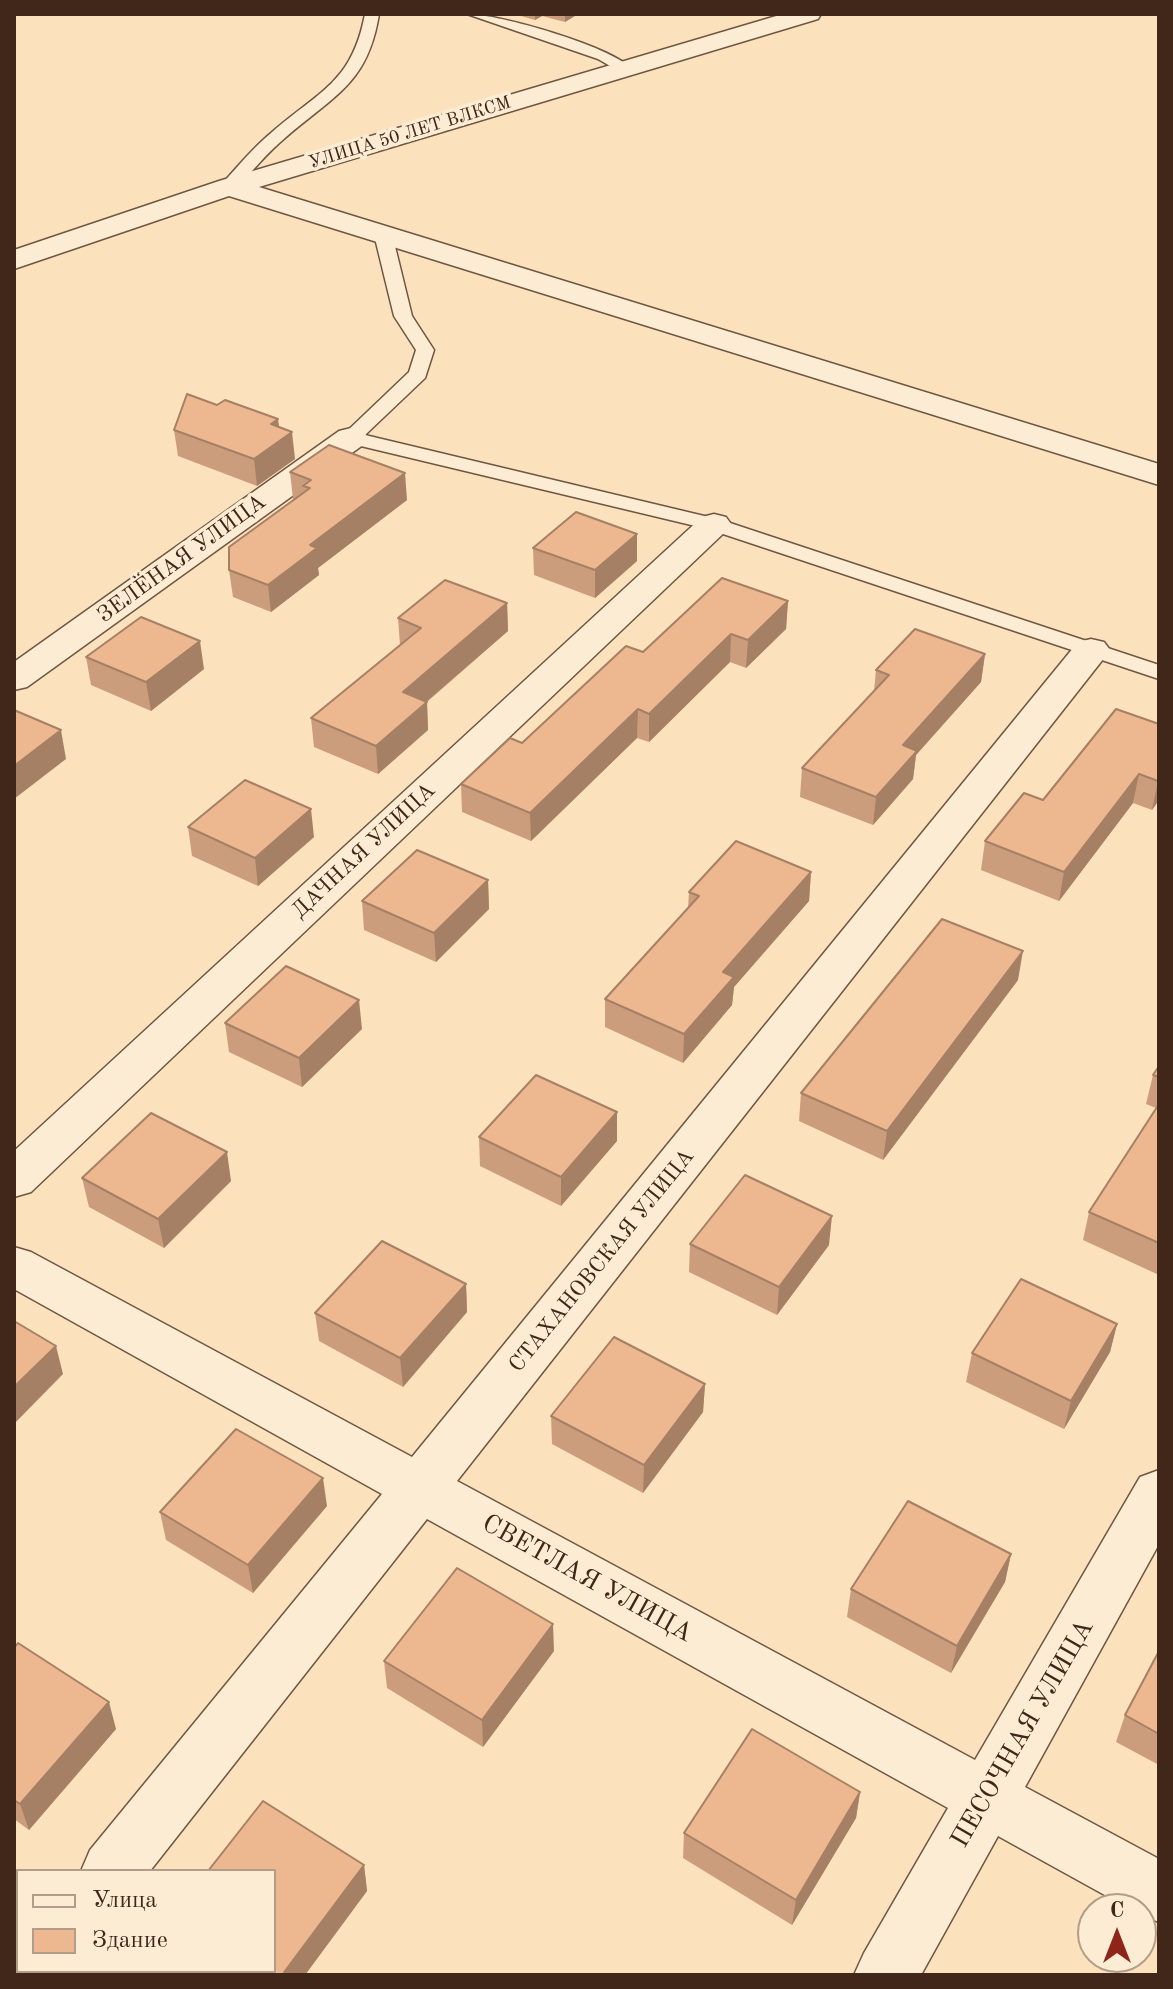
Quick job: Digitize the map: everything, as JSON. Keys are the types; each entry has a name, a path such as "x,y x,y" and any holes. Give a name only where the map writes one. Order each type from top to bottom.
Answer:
{"street":[{"name":"УЛИЦА 50 ЛЕТ ВЛКСМ","path":"14,260 229,187 809,14"},
{"path":"229,187 1159,475"},
{"name":"ЗЕЛЁНАЯ УЛИЦА","path":"14,679 351,438"},
{"name":"ДАЧНАЯ УЛИЦА","path":"14,1179 714,524"},
{"name":"СТАХАНОВСКАЯ УЛИЦА","path":"114,1869 1091,650"},
{"name":"СВЕТЛАЯ УЛИЦА","path":"14,1266 1159,1892"},
{"name":"ПЕСОЧНАЯ УЛИЦА","path":"886,1975 1159,1493"}],"lane":[{"path":"229,187 276,136 339,87 359,66 370,38 372,14"},
{"path":"474,14 603,56 624,69"},
{"path":"351,438 418,374 425,350 403,316 383,234"},
{"path":"351,438 714,524 1159,672"}],"building":[{"path":"187,394 217,405 225,400 278,419 271,424 292,432 254,459 174,430"},
{"path":"329,445 405,473 310,545 317,548 268,585 229,570 229,547 310,488 303,486 311,480 290,472"},
{"path":"576,512 637,534 595,570 533,548"},
{"path":"722,578 788,601 748,640 731,634 649,714 638,709 530,813 461,784 510,738 522,743 626,646 643,652"},
{"path":"445,580 507,603 403,692 427,702 376,746 311,718 421,628 398,618"},
{"path":"141,617 200,641 146,682 86,657"},
{"path":"915,629 985,654 903,745 917,751 876,797 802,768 889,675 876,670"},
{"path":"1116,709 1159,724 1158,781 1139,774 1064,872 985,841 1024,793 1043,800"},
{"path":"14,710 61,730 14,766"},
{"path":"245,780 311,809 255,858 188,827"},
{"path":"736,841 811,872 723,972 734,977 684,1034 605,999 699,896 689,892"},
{"path":"417,850 488,880 434,933 362,901"},
{"path":"942,919 1023,951 887,1131 801,1093"},
{"path":"286,966 359,1000 299,1058 225,1023"},
{"path":"536,1075 617,1112 561,1177 479,1137"},
{"path":"1159,1104 1159,1243 1089,1212"},
{"path":"151,1113 227,1152 158,1219 82,1178"},
{"path":"745,1175 832,1216 779,1287 690,1244"},
{"path":"382,1241 466,1284 400,1358 315,1313"},
{"path":"1021,1279 1117,1324 1071,1401 972,1353"},
{"path":"14,1321 56,1346 14,1387"},
{"path":"614,1337 705,1384 644,1465 551,1416"},
{"path":"236,1429 323,1478 248,1565 160,1512"},
{"path":"908,1501 1011,1554 957,1646 851,1589"},
{"path":"457,1568 553,1624 482,1720 384,1661"},
{"path":"18,1643 109,1702 20,1804 14,1800 14,1648"},
{"path":"1159,1651 1159,1734 1125,1715"},
{"path":"752,1729 860,1792 796,1900 684,1833"},
{"path":"263,1801 364,1865 282,1975 270,1973 276,1973 276,1869 210,1869"}]}
